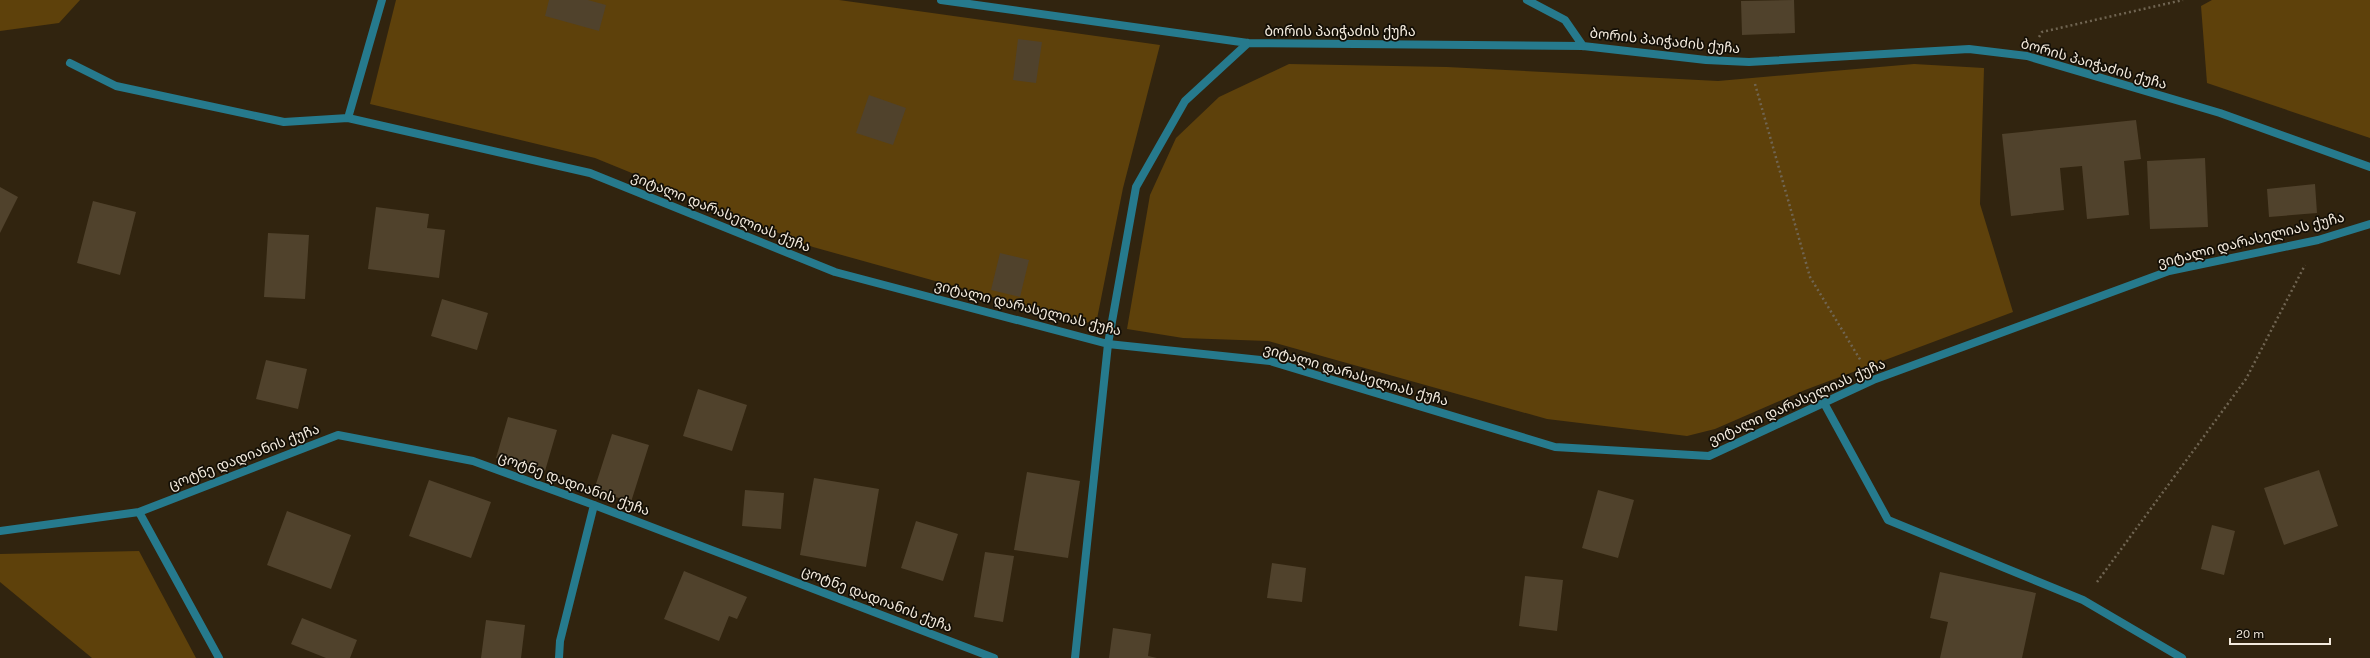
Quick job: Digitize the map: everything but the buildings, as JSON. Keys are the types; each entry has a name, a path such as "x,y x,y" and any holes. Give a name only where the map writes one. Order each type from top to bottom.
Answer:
{"street":[{"path":"348,118 382,0"},
{"name":"ბორის პაიჭაძის ქუჩა","path":"941,0 1248,43 1583,46 1706,60 1749,62 1969,49 2027,56 2220,113 2370,167"},
{"path":"1527,0 1565,20 1583,46"},
{"path":"1075,658 1108,344 1136,188 1184,101 1248,43"},
{"name":"ვიტალი დარასელიას ქუჩა","path":"70,63 116,86 284,122 348,118 590,173 835,272 1108,344 1270,361 1555,447 1710,456 1873,380 2169,271 2318,240 2370,224"},
{"path":"1824,403 1888,520 2083,600 2182,658"},
{"name":"ცოტნე დადიანის ქუჩა","path":"0,531 139,512 338,435 473,461 594,505 994,658"},
{"path":"559,658 560,641 594,505"},
{"path":"139,512 218,658"}],"path":[{"path":"2027,56 2042,32 2183,0"},
{"path":"1749,62 1810,277 1873,380"},
{"path":"2083,600 2246,380 2318,240"}],"shaded area":[{"path":"0,0 80,0 59,23 0,31"},
{"path":"396,0 839,0 1160,45 1123,188 1097,319 1086,323 813,247 595,158 370,104"},
{"path":"2212,0 2370,0 2370,138 2207,83 2201,6"},
{"path":"1289,64 1447,67 1718,81 1914,64 1984,68 1980,204 2013,312 1805,390 1715,429 1687,436 1547,419 1268,341 1183,338 1127,329 1150,195 1176,138 1219,97"},
{"path":"139,551 196,658 92,658 0,582 0,554"}]}
